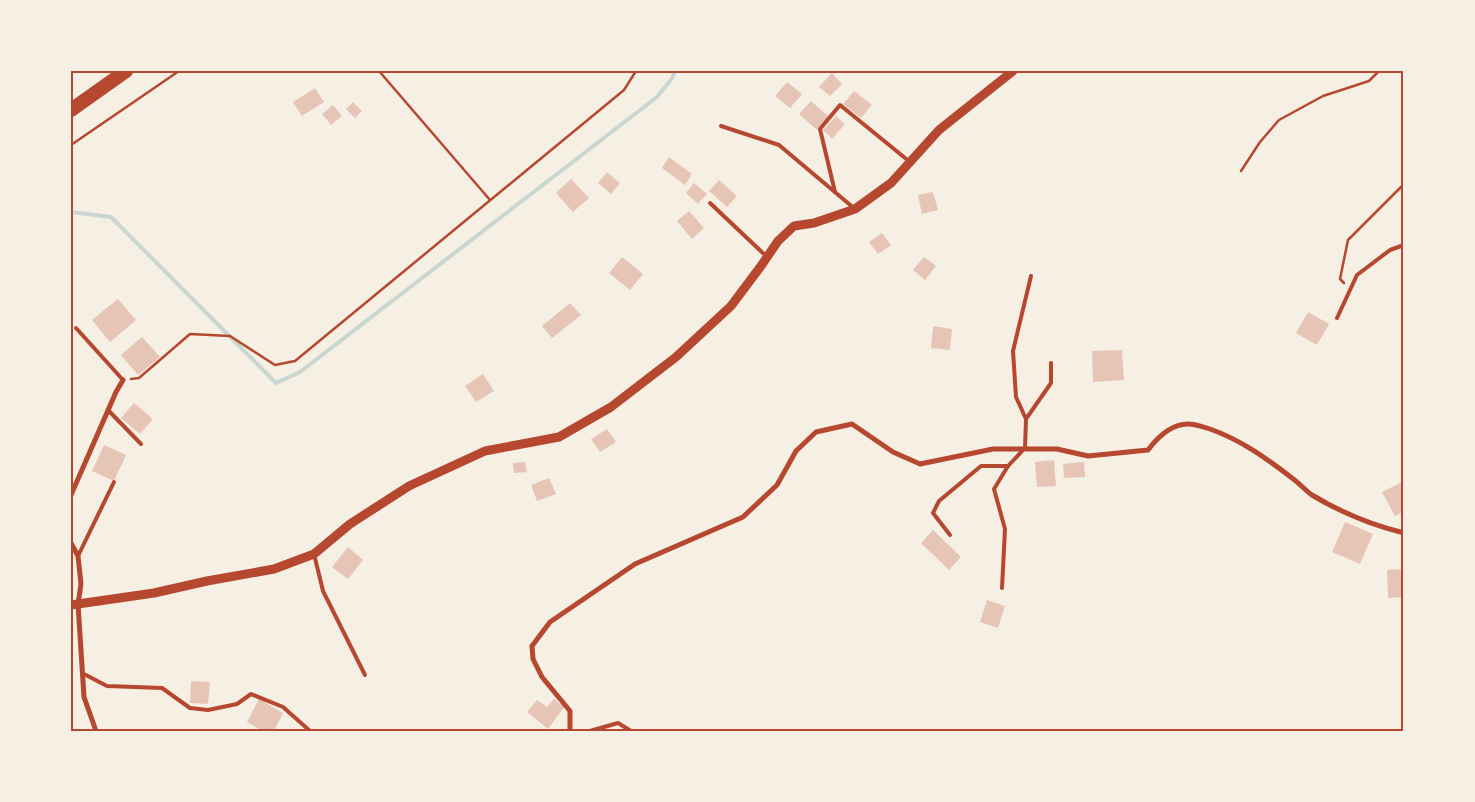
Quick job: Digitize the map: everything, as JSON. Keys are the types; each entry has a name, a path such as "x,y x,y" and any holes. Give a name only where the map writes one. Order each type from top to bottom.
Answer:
{"highway":[{"path":"71,110 126,71"}],"street":[{"path":"75,604 154,593 274,569 314,554 350,524 409,486 486,451 558,437 611,406 676,357 730,306 778,241 794,226 814,223 855,208 891,183 939,130 1013,71"},
{"path":"71,495 123,380"},
{"path":"570,731 570,711 542,677 533,659 532,646 550,622 635,564 743,517 777,486 796,451 816,432 852,424 893,452 920,464 993,450 1025,448 1057,449 1088,456 1148,450 1158,438 1174,427 1188,424 1230,436 1249,446 1312,494 1353,516 1383,528 1404,533"},
{"path":"71,543 78,556 81,584 75,604 84,698 96,731"}],"lane":[{"path":"835,192 820,128 840,105 910,162"},
{"path":"721,126 780,145 855,208"},
{"path":"710,203 767,257"},
{"path":"1337,318 1357,275 1390,250 1404,245"},
{"path":"1002,588 1005,529 994,490 1008,466 1025,448 1026,419 1016,397 1013,352 1031,276"},
{"path":"76,328 123,380"},
{"path":"1026,419 1051,383 1051,363"},
{"path":"108,410 141,444"},
{"path":"950,535 933,513 939,501 981,466 1008,466"},
{"path":"78,556 114,482"},
{"path":"314,554 323,591 366,675"},
{"path":"82,673 107,686 162,688 190,708 208,710 237,704 251,694 283,707 310,731"},
{"path":"590,731 618,723 631,731"}],"path":[{"path":"71,145 179,71"},
{"path":"380,71 490,200"},
{"path":"123,380 139,378 190,334 230,336 275,365 295,361 624,90 636,71"},
{"path":"1241,171 1260,142 1279,120 1323,96 1370,80 1379,71"},
{"path":"1351,290 1340,279 1348,240 1404,184"}],"building":[{"path":"832,73 842,84 830,96 819,87"},
{"path":"787,82 802,94 790,108 775,96"},
{"path":"315,88 324,102 302,116 293,102"},
{"path":"854,91 872,105 861,118 843,104"},
{"path":"811,101 829,117 817,130 799,114"},
{"path":"353,102 362,111 355,118 346,109"},
{"path":"333,105 342,116 331,125 322,114"},
{"path":"836,116 845,124 832,139 823,130"},
{"path":"669,157 692,174 685,185 662,168"},
{"path":"607,172 620,183 611,194 598,183"},
{"path":"571,179 589,198 573,212 556,193"},
{"path":"719,180 737,196 727,207 709,191"},
{"path":"694,183 707,194 698,204 686,193"},
{"path":"933,192 938,210 922,214 918,195"},
{"path":"689,211 704,228 692,239 677,221"},
{"path":"882,233 891,245 878,254 869,242"},
{"path":"622,257 643,274 630,290 609,273"},
{"path":"924,257 936,266 925,280 913,270"},
{"path":"118,299 136,320 110,342 92,320"},
{"path":"570,303 581,315 552,338 542,326"},
{"path":"1308,312 1329,324 1317,345 1296,333"},
{"path":"933,326 952,329 950,350 931,348"},
{"path":"142,337 160,357 138,375 121,355"},
{"path":"1122,350 1124,380 1093,382 1092,351"},
{"path":"483,374 494,391 476,402 465,386"},
{"path":"134,403 153,419 140,434 121,418"},
{"path":"607,429 616,442 600,452 591,439"},
{"path":"104,445 126,455 114,481 92,471"},
{"path":"1054,460 1056,486 1037,487 1035,462"},
{"path":"525,462 527,472 514,473 513,463"},
{"path":"1084,462 1085,477 1064,478 1063,464"},
{"path":"549,478 556,494 537,501 531,485"},
{"path":"1404,481 1404,511 1395,516 1382,492"},
{"path":"1345,522 1373,534 1360,564 1332,552"},
{"path":"933,530 961,557 949,570 921,543"},
{"path":"348,547 363,560 348,579 332,567"},
{"path":"1404,569 1404,597 1388,598 1387,570"},
{"path":"987,600 1005,606 998,628 980,622"},
{"path":"191,681 210,682 208,704 190,703"},
{"path":"259,699 283,713 274,731 263,731 247,722"},
{"path":"554,699 564,707 548,729 527,712 537,700 547,707"}],"waterway":[{"path":"71,212 111,217 276,383 300,372 657,97 673,77 674,71"}]}
